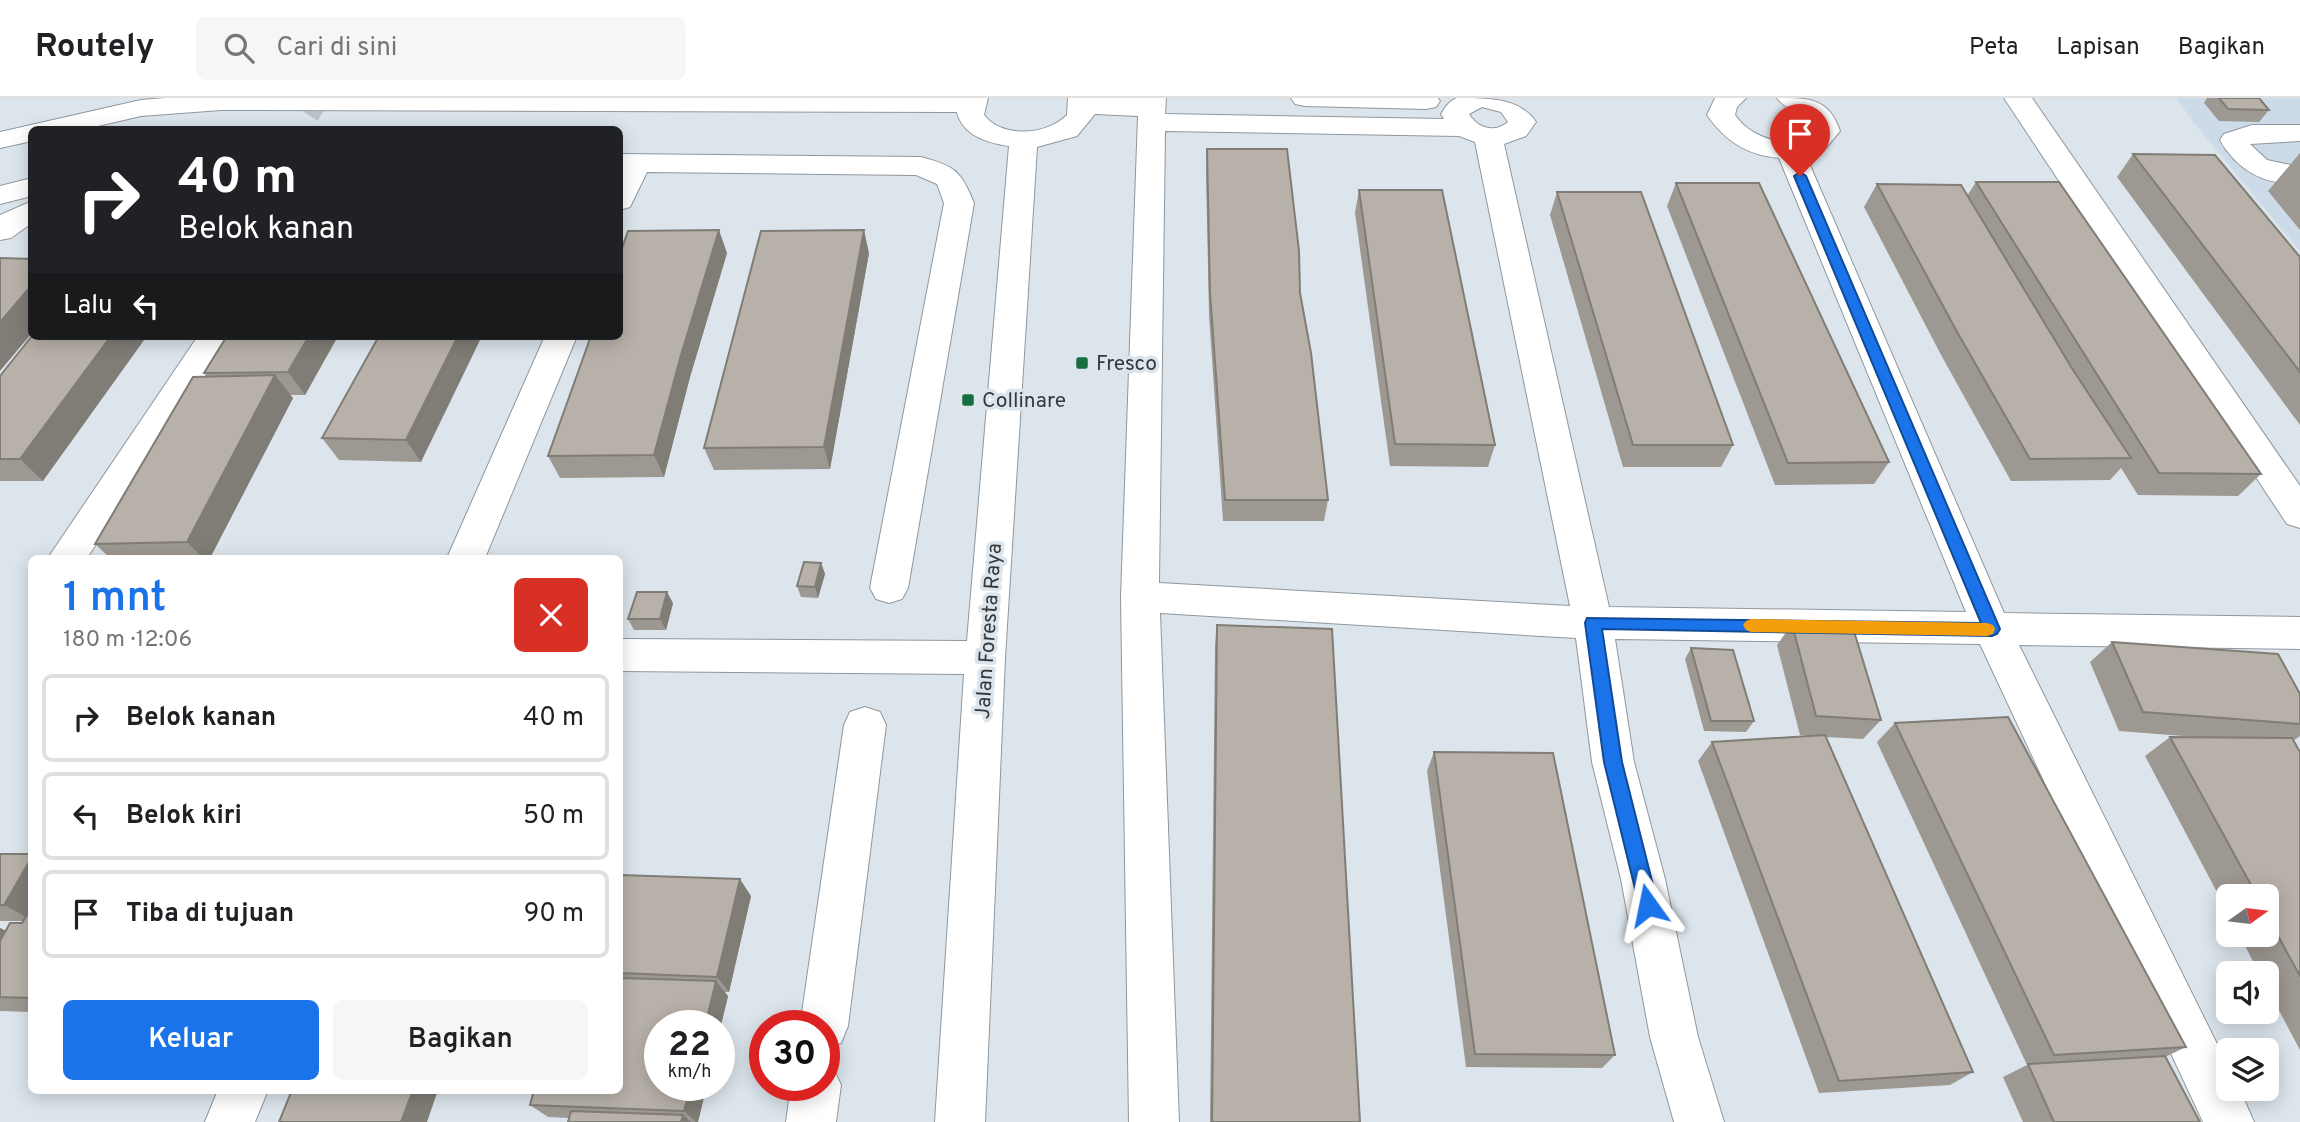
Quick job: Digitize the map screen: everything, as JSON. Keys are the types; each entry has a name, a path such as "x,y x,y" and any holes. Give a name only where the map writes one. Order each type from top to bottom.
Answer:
{"street":[{"path":"1305,98 1475,113"},
{"path":"1732,98 1724,103 1721,115 1727,128 1743,140 1766,148 1790,151 1808,148 1821,141 1826,131 1823,120 1813,109 1791,98"},
{"path":"2018,98 2300,514"},
{"path":"59,126 141,108 221,102 972,101 971,118 981,129 1000,138 1023,141 1046,138 1066,131 1080,119 1083,102 1152,109 1475,113"},
{"path":"1152,109 1140,597 1154,1122"},
{"path":"1475,113 1593,623 1613,762 1643,879 1674,1037 1699,1122"},
{"path":"2292,174 2275,173 2257,165 2240,154 2234,140 2252,133 2300,132"},
{"path":"0,140 28,133"},
{"name":"Jalan Foresta Raya","path":"960,1122 985,658 1023,141"},
{"path":"1790,151 1992,629 2230,1122"},
{"path":"623,187 628,164 921,166 950,179 959,203 889,588"},
{"path":"0,195 28,188"},
{"path":"0,231 5,225 28,213"},
{"path":"69,555 212,340"},
{"path":"467,555 559,340"},
{"path":"1140,597 1593,623 2300,634"},
{"path":"623,654 985,658"},
{"path":"826,1010 865,725"},
{"path":"230,1122 241,1094"},
{"path":"811,1122 814,1101"}],"shaded area":[{"path":"2176,98 2300,98 2300,251 2195,124"}],"building":[{"path":"2219,98 2259,98 2269,110 2228,109"},
{"path":"1207,149 1287,149 1299,251 1300,293 1311,353 1328,500 1225,500 1210,293"},
{"path":"2133,154 2215,155 2300,257 2300,372"},
{"path":"1976,182 2059,182 2261,474 2159,473"},
{"path":"1676,183 1759,183 1889,462 1788,463"},
{"path":"1877,184 1961,185 2073,370 2131,458 2030,459"},
{"path":"1359,190 1442,190 1495,445 1395,444"},
{"path":"1557,192 1641,192 1733,445 1633,445"},
{"path":"719,230 654,455 548,456 590,340 623,340 623,245 628,231"},
{"path":"864,230 824,447 704,448 761,231"},
{"path":"0,258 28,259 28,290 0,322"},
{"path":"29,340 108,340 20,459 0,459 0,376"},
{"path":"225,340 307,340 288,372 204,373"},
{"path":"377,340 456,340 406,440 322,438"},
{"path":"275,375 187,542 95,544 193,377"},
{"path":"804,562 821,563 815,587 797,586"},
{"path":"637,592 667,592 660,619 628,619"},
{"path":"1792,624 1853,628 1881,720 1816,716"},
{"path":"1217,625 1332,629 1360,1122 1212,1122"},
{"path":"2112,642 2278,654 2300,694 2300,724 2143,712"},
{"path":"1691,648 1733,650 1754,721 1711,721"},
{"path":"2008,717 2186,1047 2054,1055 1895,723"},
{"path":"1825,735 1973,1072 1839,1081 1712,742"},
{"path":"2170,737 2292,738 2300,752 2300,976 2279,938 2279,884 2250,884"},
{"path":"1434,752 1553,753 1615,1055 1475,1054"},
{"path":"0,854 28,854 28,864 4,905 0,905"},
{"path":"623,875 740,879 717,977 623,973"},
{"path":"28,913 28,998 0,997 0,941 10,923 22,923"},
{"path":"623,978 716,981 709,1010 644,1010 644,1101 687,1101 684,1111 530,1105 533,1094 623,1094"},
{"path":"2165,1056 2200,1122 2054,1122 2028,1064"},
{"path":"290,1094 412,1094 401,1122 279,1122"},
{"path":"571,1111 683,1115 681,1122 568,1122"}],"tunnel":[{"path":"304,112 313,98"}],"slow traffic":[{"path":"1751,625 1987,629"}],"place":[{"name":"Fresco","path":"1082,363"},
{"name":"Collinare","path":"968,400"}],"route":[{"path":"1648,905 1613,762 1593,623 1992,629 1800,176"}]}
